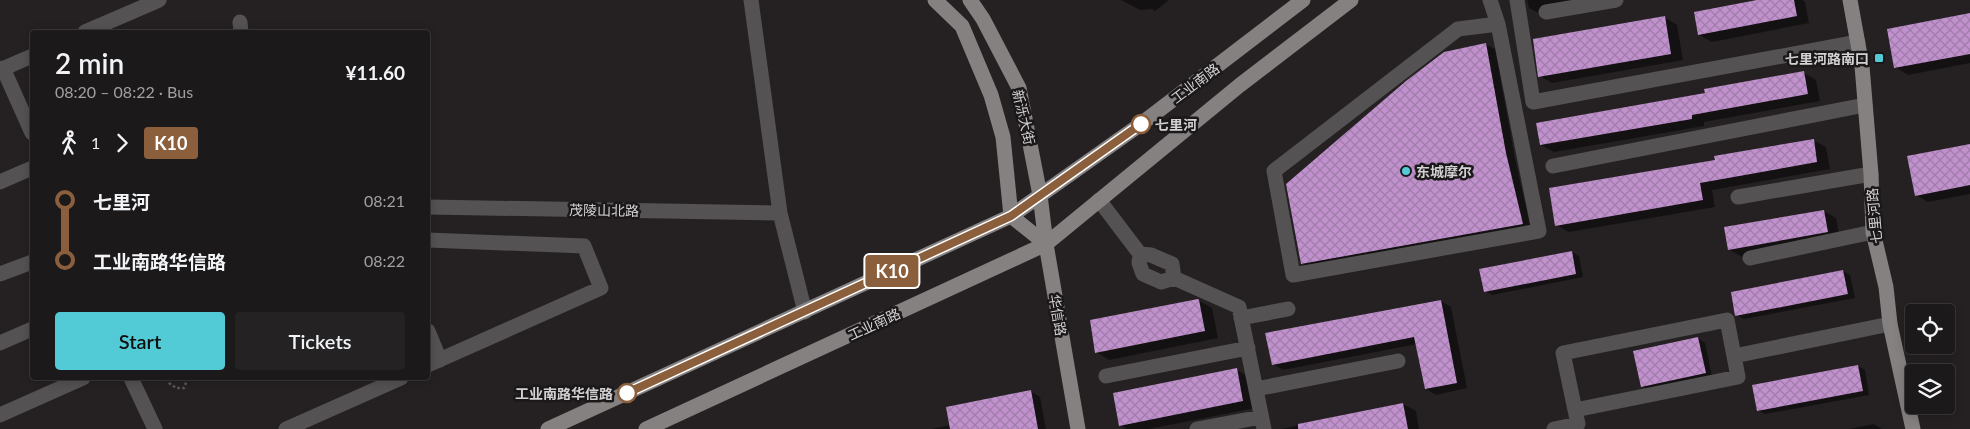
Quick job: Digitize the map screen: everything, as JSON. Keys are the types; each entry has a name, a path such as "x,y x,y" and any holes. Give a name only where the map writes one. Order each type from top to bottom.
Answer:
{"main road":[{"name":"新泺大街","path":"935,0 962,26 991,95 1002,137 1011,216"},
{"name":"新泺大街","path":"970,0 983,19 1019,88 1040,195 1046,244"},
{"name":"工业南路","path":"548,429 1011,216 1141,124 1303,0"},
{"name":"工业南路","path":"646,429 1046,244 1240,85 1351,0"},
{"name":"七里河路","path":"1850,0 1862,66 1871,174 1873,232 1886,287 1890,324 1913,429"},
{"path":"1011,216 1046,244"},
{"name":"华信路","path":"1046,244 1078,429"}],"street":[{"path":"90,30 159,0"},
{"path":"751,0 780,213 804,312"},
{"path":"1490,0 1498,24 1539,232 1293,275 1274,171 1458,29 1498,24"},
{"path":"1517,0 1533,102 1858,42"},
{"path":"1546,12 1616,0"},
{"path":"30,57 2,69 30,129"},
{"path":"1553,166 1865,105"},
{"path":"0,182 30,169"},
{"path":"1738,197 1871,174"},
{"path":"1099,200 1140,254 1139,263 1143,274 1161,282 1174,278 1239,307 1263,423 1197,429"},
{"name":"茂陵山北路","path":"430,207 780,213"},
{"path":"1750,258 1873,232"},
{"path":"430,240 584,246 601,288 434,363 430,342"},
{"path":"1140,254 1151,255 1172,264 1174,278"},
{"path":"0,274 30,263"},
{"path":"1241,318 1288,309"},
{"path":"1554,429 1578,424 1575,410 1563,353 1727,320 1738,377 1575,410"},
{"path":"1734,356 1890,324"},
{"path":"0,343 30,330"},
{"path":"1106,376 1248,348"},
{"path":"1256,389 1398,361"},
{"path":"0,415 79,380"},
{"path":"132,380 150,427"},
{"path":"286,429 396,380"}],"path":[{"path":"168,380 169,383 176,388 184,388 187,380"}],"building":[{"path":"1757,0 1794,0 1797,16 1698,35 1694,12"},
{"path":"1970,13 1970,54 1894,68 1887,29"},
{"path":"1665,16 1671,54 1538,77 1533,39"},
{"name":"东城摩尔","path":"1486,43 1506,153 1523,224 1301,264 1286,184 1406,81 1444,52"},
{"path":"1804,71 1808,94 1692,115 1692,119 1540,145 1536,123 1705,93 1704,89"},
{"path":"1814,139 1817,162 1700,183 1703,200 1555,226 1549,188 1715,160 1714,156"},
{"path":"1970,144 1970,185 1915,196 1907,156"},
{"path":"1824,210 1828,232 1728,250 1724,227"},
{"path":"1572,251 1576,274 1484,292 1479,269"},
{"path":"1843,270 1848,294 1735,316 1731,292"},
{"path":"1198,299 1205,331 1095,353 1090,320"},
{"path":"1441,300 1457,383 1425,389 1414,337 1272,365 1265,333"},
{"path":"1698,337 1706,373 1641,387 1633,351"},
{"path":"1858,365 1863,391 1757,411 1752,385"},
{"path":"1237,368 1243,401 1119,426 1113,393"},
{"path":"1031,390 1038,429 950,429 946,407"},
{"path":"1403,403 1408,429 1298,429 1298,424"}],"bus line":[{"name":"K10","path":"627,393 1011,216 1141,124"}],"place":[{"name":"七里河路南口","path":"1879,58"},
{"name":"七里河","path":"1141,124"},
{"name":"东城摩尔","path":"1406,171"},
{"name":"工业南路华信路","path":"627,393"}]}
